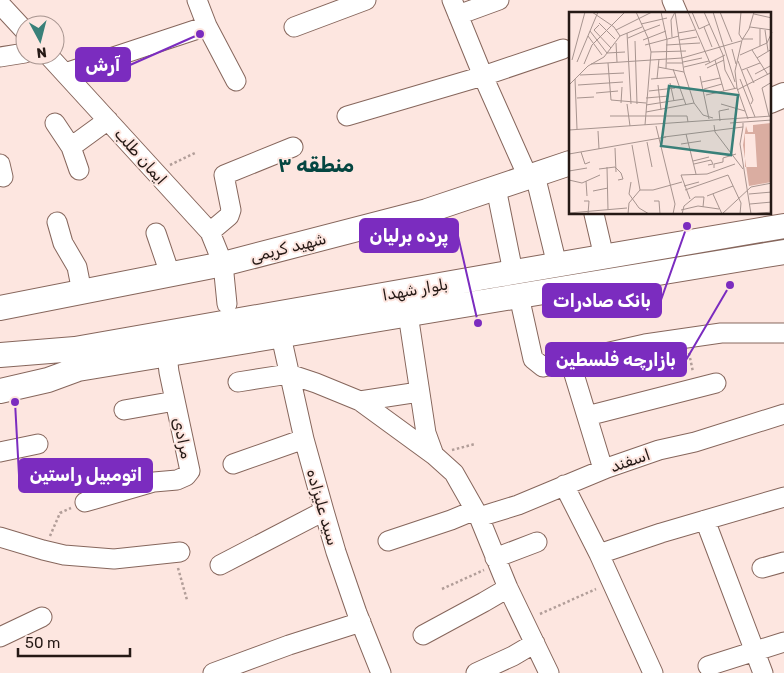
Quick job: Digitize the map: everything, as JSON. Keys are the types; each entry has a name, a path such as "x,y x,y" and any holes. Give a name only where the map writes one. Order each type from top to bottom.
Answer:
{"main road":[{"path":"772,86 784,82"},
{"path":"772,100 784,95"},
{"name":"شهید کریمی","path":"0,308 223,264 427,211 569,163"},
{"name":"بلوار شهدا","path":"77,359 127,351 513,272 784,226"},
{"name":"بلوار شهدا","path":"127,351 167,355 784,252"},
{"path":"0,355 77,359"},
{"path":"0,391 48,380 77,359"}],"street":[{"path":"197,0 207,26 236,80"},
{"path":"294,27 366,0"},
{"path":"499,0 455,7 483,76 531,176 557,265"},
{"path":"672,0 677,12"},
{"path":"0,4 15,20"},
{"path":"65,73 207,26"},
{"path":"347,116 483,76 562,49"},
{"path":"0,57 15,55"},
{"name":"ایمان طلب","path":"57,65 210,232 223,264 227,304"},
{"path":"71,147 108,120"},
{"path":"55,123 71,147 80,170"},
{"path":"210,232 229,216 231,210 224,174 293,147"},
{"path":"496,188 513,272"},
{"path":"594,215 604,257"},
{"path":"57,222 63,243 77,267 82,292"},
{"path":"156,233 170,274"},
{"path":"519,296 533,359 543,367 645,344 721,333 784,333"},
{"path":"408,314 426,433 434,455"},
{"name":"سید علیزاده","path":"281,336 304,439 336,552 357,613 381,673"},
{"name":"مرادی","path":"85,502 154,482 177,480 190,472 167,355"},
{"path":"570,361 603,469"},
{"path":"238,382 289,374 360,401 434,455 454,473 477,513 508,588 549,673"},
{"path":"587,416 716,384"},
{"path":"360,401 420,392"},
{"path":"124,410 175,401"},
{"name":"اسفند","path":"388,541 450,520 518,505 603,469 659,450 695,442 784,414"},
{"path":"234,464 304,439"},
{"path":"0,452 38,444"},
{"path":"564,485 599,554 653,673"},
{"path":"599,554 661,533 784,497"},
{"path":"220,565 324,511"},
{"path":"705,520 763,673"},
{"path":"0,537 64,555 114,559 176,552"},
{"path":"496,561 537,542"},
{"path":"762,568 784,562"},
{"path":"422,636 508,588"},
{"path":"0,638 42,616"},
{"path":"213,673 290,645 362,622"},
{"path":"708,666 784,642"},
{"path":"476,673 513,656 534,643"}],"path":[{"path":"156,172 197,152"},
{"path":"686,338 697,388"},
{"path":"43,550 60,513 85,502"},
{"path":"176,552 187,600"},
{"path":"442,589 496,561"},
{"path":"524,621 612,582"}],"place":[{"name":"آرش","path":"200,34"},
{"name":"بانک صادرات","path":"687,226"},
{"name":"بازارچه فلسطین","path":"730,285"},
{"name":"پرده برلیان","path":"478,323"},
{"name":"اتومبیل راستین","path":"15,402"}],"district":[{"name":"منطقه ۳","path":"316,165"}]}
